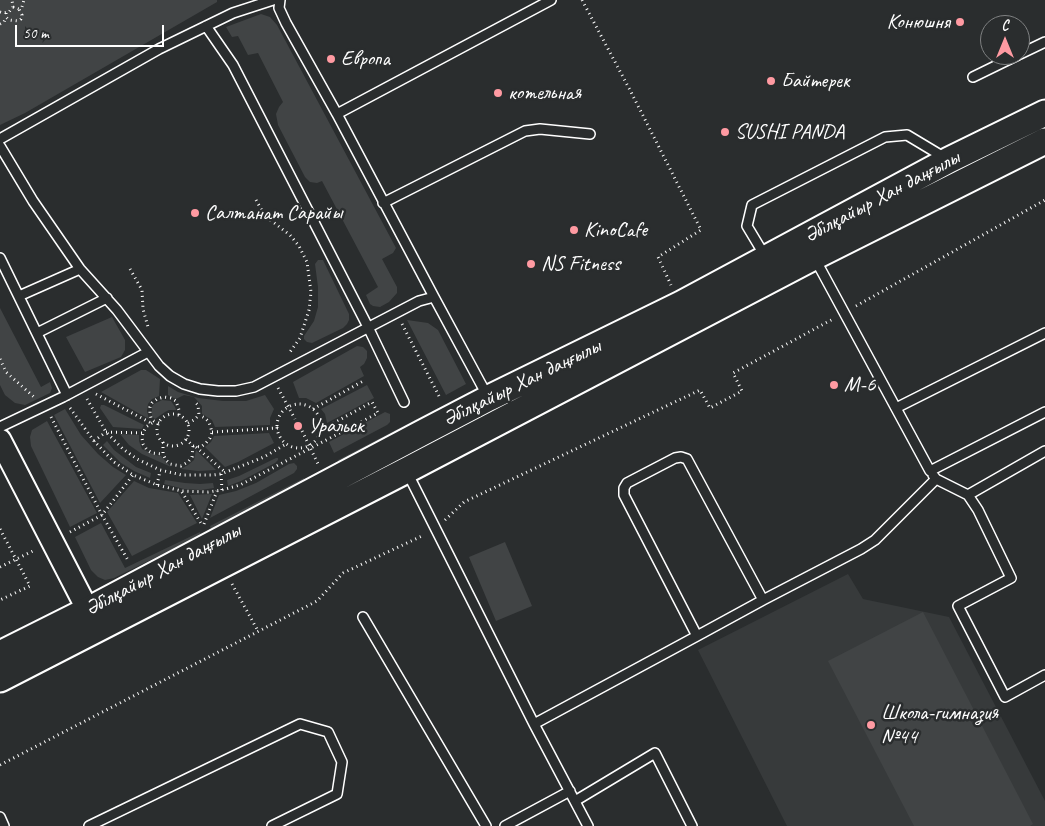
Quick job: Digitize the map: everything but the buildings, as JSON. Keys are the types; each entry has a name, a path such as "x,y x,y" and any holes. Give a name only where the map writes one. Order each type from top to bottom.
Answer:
{"main road":[{"name":"Әбілқайыр Хан даңғылы","path":"496,409 681,304 767,258 809,248 949,160 1045,113"},
{"name":"Әбілқайыр Хан даңғылы","path":"0,679 93,619 496,409 809,248 1045,141"},
{"name":"Әбілқайыр Хан даңғылы","path":"0,654 93,619"}],"street":[{"path":"0,440 93,619"}],"lane":[{"path":"0,139 159,49 233,13 273,0"},
{"path":"280,0 279,8 286,23 496,409"},
{"path":"337,114 551,0"},
{"path":"206,26 233,65 368,327 404,402"},
{"path":"1030,49 1045,42"},
{"path":"973,77 997,65"},
{"path":"383,203 525,132 540,129 590,134"},
{"path":"767,258 747,226 752,205 885,137 907,136 949,160"},
{"path":"0,146 33,201 80,269 117,310 159,366 170,376 184,384 200,389 218,391 236,391 254,387 419,301 434,297"},
{"path":"809,248 930,471 936,479 968,495 978,510 1011,578 958,606 1005,697 1045,675"},
{"path":"0,258 37,333 65,396"},
{"path":"19,296 80,269"},
{"path":"37,333 106,298"},
{"path":"896,408 1045,333"},
{"path":"0,427 81,388 148,352"},
{"path":"930,471 1045,412"},
{"path":"968,495 1045,450"},
{"path":"697,636 624,495 624,488 627,483 675,458 681,457 686,460 763,600"},
{"path":"400,459 534,724 588,826"},
{"path":"534,724 861,549 875,540 936,479"},
{"path":"364,617 486,826"},
{"path":"89,826 300,724 328,732 342,762 337,794 272,826"},
{"path":"575,802 655,753 692,826"},
{"path":"505,826 570,791"},
{"path":"0,817 4,826"}],"path":[{"path":"0,24 4,22 6,15 13,6 12,0"},
{"path":"18,9 22,7 24,0"},
{"path":"582,0 631,92 700,230 658,257 681,304"},
{"path":"0,12 6,15 9,20 18,21 22,15 13,6"},
{"path":"256,200 266,216 290,235 299,246 307,262 311,292 310,310 300,338 288,355"},
{"path":"0,765 317,601 343,573 436,529 464,502 700,390 710,408 742,391 733,373 1045,200"},
{"path":"130,269 142,290 144,309 152,334"},
{"path":"401,321 442,401"},
{"path":"0,359 6,372 44,405 102,515"},
{"path":"313,409 365,380"},
{"path":"81,388 151,423 157,423 170,414 183,417 188,423 189,431 186,439 175,446 163,442"},
{"path":"81,388 106,432 123,449 137,459 160,470 182,476 213,476 264,456 286,444"},
{"path":"65,396 73,414 94,441 114,462 133,475 157,485 182,491 208,492 240,485 378,413 372,402 321,430"},
{"path":"179,415 176,401 170,398 157,399 150,407 151,418 157,423 160,438 163,442 166,460 170,464 181,466 192,457 195,446"},
{"path":"176,401 179,398"},
{"path":"193,400 198,405 199,415 209,422 212,432 206,443 201,446 195,446"},
{"path":"294,405 313,409 320,418 321,430 315,442 310,447 297,448 286,444 278,428 280,416 289,407 294,405"},
{"path":"289,407 295,419"},
{"path":"188,423 199,415"},
{"path":"151,423 143,433 143,444 147,450 164,454"},
{"path":"212,432 278,428"},
{"path":"302,431 319,466"},
{"path":"94,441 106,432 143,433"},
{"path":"186,439 223,473 222,490"},
{"path":"157,485 160,470"},
{"path":"0,567 102,515 133,475"},
{"path":"182,491 204,528 217,491"},
{"path":"0,529 30,586 0,600"},
{"path":"232,583 258,632"}],"shaded area":[{"path":"0,0 217,0 217,2 25,113 0,125"},
{"path":"261,14 270,17 277,25 396,248 393,253 382,259 397,287 397,293 389,302 380,307 370,304 366,295 378,287 322,181 317,183 310,182 305,177 278,125 276,114 283,102 258,53 248,55 238,36 232,37 226,27"},
{"path":"318,260 323,260 349,314 349,320 343,328 312,343 307,342 304,336 314,321 318,307 315,264"},
{"path":"0,308 41,387 50,382 52,388 50,393 25,405 15,403 5,395 0,385"},
{"path":"112,317 125,340 125,350 121,357 85,372 66,337"},
{"path":"407,320 428,323 438,330 466,384 446,395"},
{"path":"357,346 363,347 367,351 367,358 360,367 364,376 316,403 306,398 299,398 293,382"},
{"path":"141,370 146,370 160,379 159,396 152,399 148,404 149,419 101,392"},
{"path":"367,385 374,398 327,423 325,414 321,409"},
{"path":"168,386 178,392 198,398 223,401 246,401 265,395 274,409 270,418 270,425 215,427 212,420 202,414 202,406 194,397 184,395 176,399 168,395"},
{"path":"469,392 470,395 339,464 338,460"},
{"path":"162,400 171,401 176,410 169,410 155,419 152,416 152,407"},
{"path":"101,405 144,425 142,429 113,427 100,408"},
{"path":"65,409 81,435 98,454 126,475 100,503 54,415"},
{"path":"385,412 390,414 390,422 387,425 334,453 329,442"},
{"path":"47,421 97,513 70,527 31,446 30,437 32,430"},
{"path":"269,433 274,443 225,467 205,447 214,436"},
{"path":"120,434 139,435 142,449 161,456 171,467 142,454 129,445"},
{"path":"107,441 114,450 136,467 151,473 150,478 121,463 103,445"},
{"path":"196,450 216,470 198,471 181,469 194,460"},
{"path":"276,458 278,460 275,463 228,486 227,480"},
{"path":"294,463 297,469 294,473 210,518 219,495 256,483"},
{"path":"304,478 306,481 212,531 210,526"},
{"path":"165,480 200,484 213,483 214,488 201,490 184,489 164,484"},
{"path":"134,481 149,488 178,493 197,523 132,556 107,512"},
{"path":"212,494 202,519 190,495"},
{"path":"101,523 125,568 200,532 201,535 114,578 105,580 98,577 91,570 75,537"},
{"path":"505,542 532,606 496,621 469,557"},
{"name":"Школа-гимназия №44","path":"848,574 863,599 949,617 1045,801 1045,826 787,826 698,650"},
{"path":"923,612 1033,824 1030,826 914,826 828,661"}],"place":[{"name":"Конюшня","path":"960,22"},
{"name":"Европа","path":"331,59"},
{"name":"Байтерек","path":"771,81"},
{"name":"котельная","path":"498,93"},
{"name":"SUSHI PANDA","path":"725,132"},
{"name":"Салтанат Сарайы","path":"195,213"},
{"name":"KinoCafe","path":"574,230"},
{"name":"NS Fitness","path":"531,264"},
{"name":"M-6","path":"834,385"},
{"name":"Уральск","path":"298,426"},
{"name":"Школа-гимназия №44","path":"871,725"}]}
